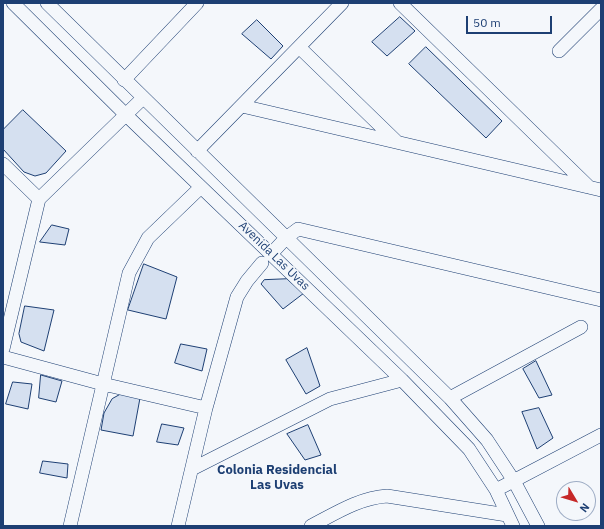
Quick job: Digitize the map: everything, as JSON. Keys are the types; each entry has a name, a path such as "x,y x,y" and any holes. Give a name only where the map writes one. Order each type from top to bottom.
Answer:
{"street":[{"name":"Avenida Las Uvas","path":"13,3 201,187 267,259 402,380 469,449 496,490 510,521"},
{"path":"124,80 197,3"},
{"path":"197,151 342,3"},
{"path":"400,3 595,189"},
{"name":"Avenida Las Uvas","path":"51,4 124,80 450,398 488,440 514,481 538,526"},
{"path":"559,50 601,9"},
{"path":"298,47 398,143"},
{"path":"3,348 39,199 143,98"},
{"path":"242,106 595,189"},
{"path":"3,164 39,199"},
{"path":"70,526 129,274 148,238 201,187"},
{"path":"178,526 206,408 237,297 247,281 286,238 298,229 322,233 601,300"},
{"path":"450,398 581,327"},
{"path":"3,357 103,384 206,408"},
{"path":"192,469 330,399 402,380"},
{"path":"496,490 601,435"},
{"path":"311,526 346,507 370,497 388,496 510,521"}],"building":[{"path":"400,17 415,31 387,56 372,42"},
{"path":"257,20 283,46 271,59 242,34"},
{"path":"426,47 502,121 486,138 409,64"},
{"path":"23,110 66,151 46,173 35,176 24,172 3,149 3,130"},
{"path":"52,225 69,229 65,245 40,242"},
{"path":"144,264 177,277 166,319 128,310"},
{"path":"287,279 304,293 283,309 261,284 264,280"},
{"path":"25,306 54,310 44,351 21,342 19,334"},
{"path":"181,344 207,349 202,371 175,363"},
{"path":"307,348 320,386 306,394 286,360"},
{"path":"536,361 552,395 539,398 523,369"},
{"path":"41,375 62,381 56,402 39,398"},
{"path":"13,382 32,384 28,409 6,404"},
{"path":"123,393 140,398 133,436 101,430 104,413 112,399"},
{"path":"539,408 553,438 537,449 522,412"},
{"path":"162,424 184,428 178,445 157,442"},
{"path":"308,425 321,455 305,460 287,434"},
{"path":"43,461 68,464 67,478 40,473"}],"district":[{"name":"Colonia Residencial Las Uvas","path":"277,478"}]}
